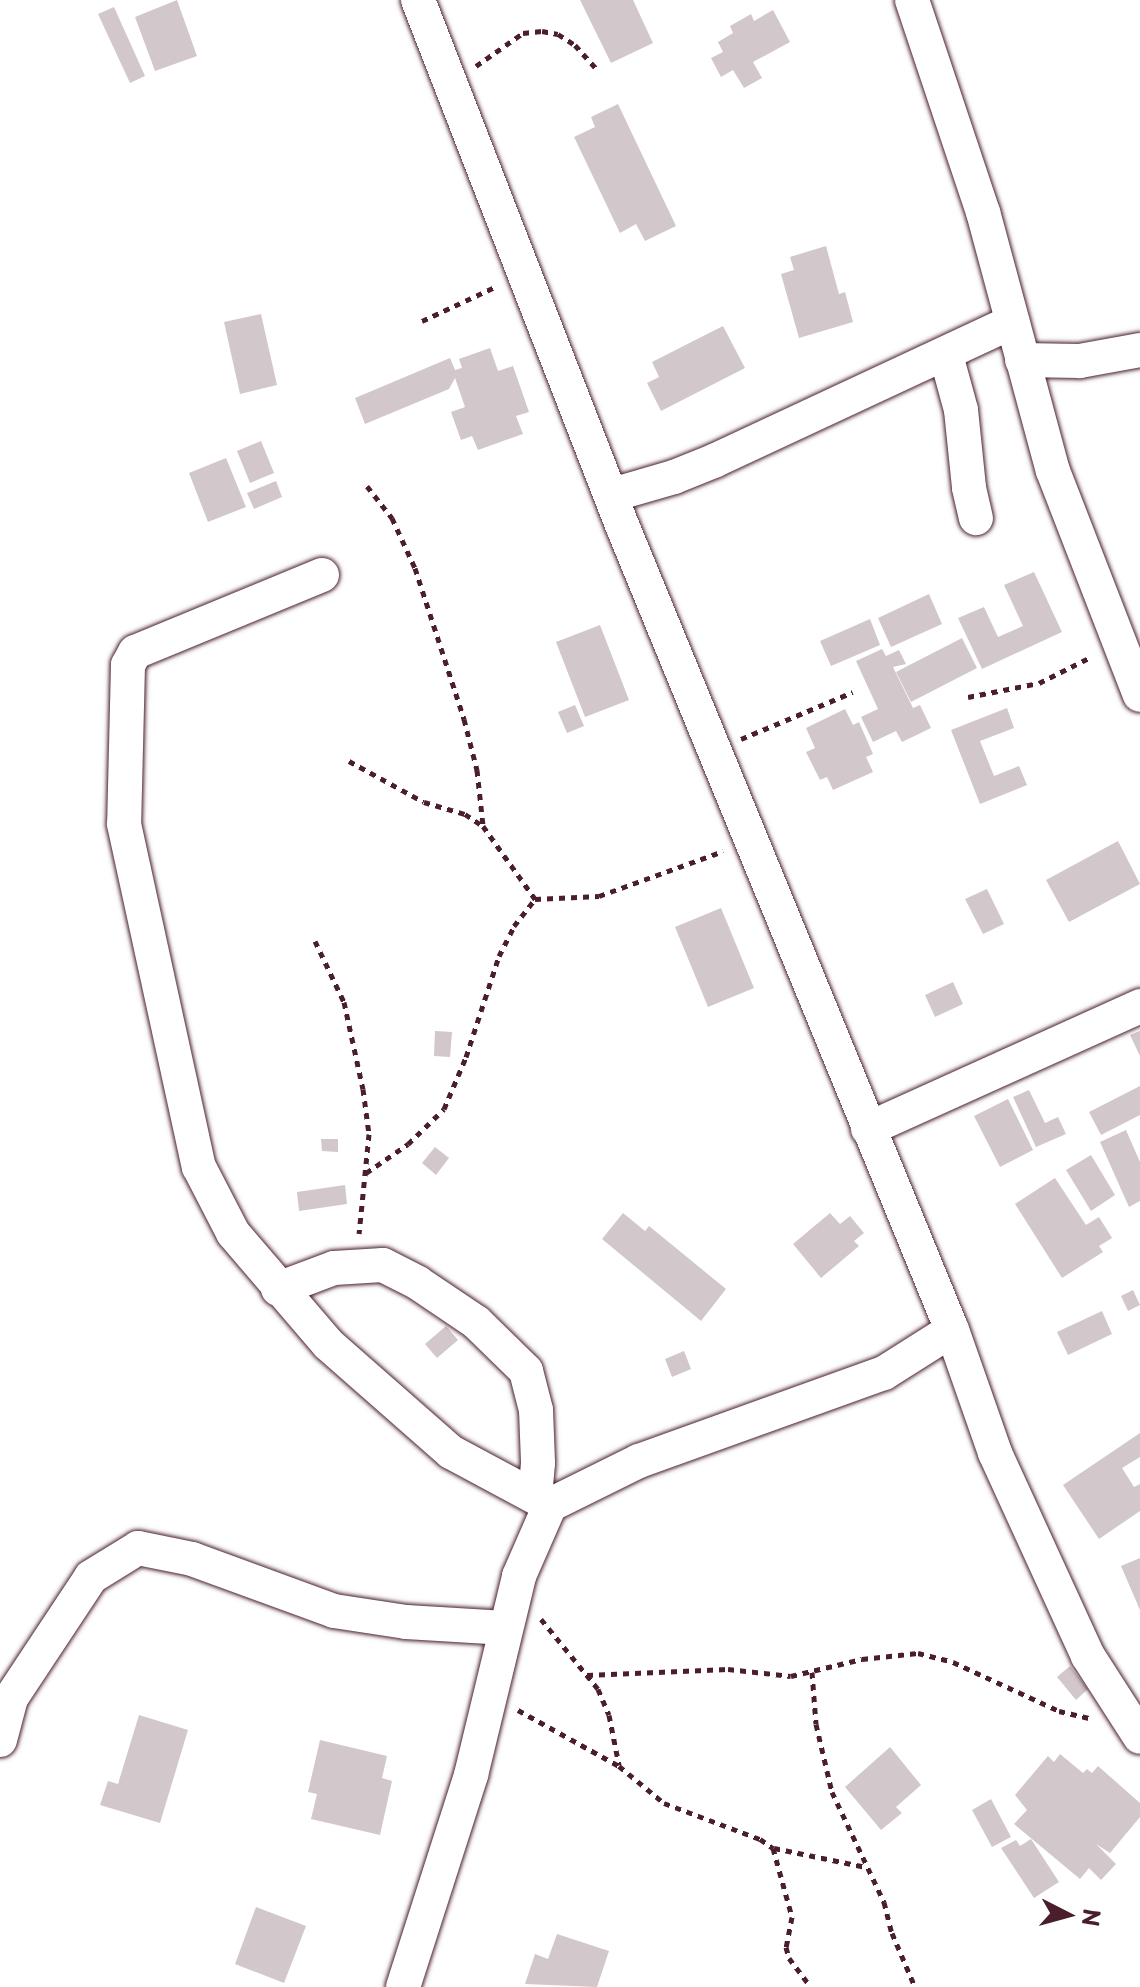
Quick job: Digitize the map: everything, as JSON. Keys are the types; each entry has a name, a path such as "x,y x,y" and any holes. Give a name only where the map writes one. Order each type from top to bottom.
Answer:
{"street":[{"path":"418,0 715,752 754,840 868,1129 952,1330 995,1453 1088,1656 1134,1728"},
{"path":"912,0 983,212 1053,471 1140,695"},
{"path":"612,495 674,477 716,460 1012,322"},
{"path":"1022,360 1080,361 1140,350"},
{"path":"946,355 961,410 969,488 976,518"},
{"path":"322,575 135,652 128,665 124,824 199,1167 233,1233 328,1344 451,1452 542,1501"},
{"path":"868,1129 1140,1006"},
{"path":"278,1289 334,1268 383,1265 418,1283 476,1322 526,1371 536,1410 542,1501 488,1696 471,1775 403,1987"},
{"path":"542,1501 639,1461 884,1373 952,1330"},
{"path":"0,1740 11,1698 91,1577 138,1548 192,1559 334,1611 406,1622 506,1628"}],"path":[{"path":"453,83 523,33 558,34 575,45 596,68"},
{"path":"422,321 525,273"},
{"path":"367,486 392,518 415,568 464,719 477,770 483,826"},
{"path":"968,697 1039,683 1077,666 1118,637"},
{"path":"715,752 784,718 853,692"},
{"path":"349,761 424,802 465,814 483,826 535,899"},
{"path":"365,1173 408,1144 444,1109 466,1057 499,956 514,926 535,899 599,896 754,840"},
{"path":"315,941 329,965 351,1025 369,1134 356,1267"},
{"path":"516,1588 598,1689 609,1715 619,1766"},
{"path":"587,1675 728,1669 791,1676 862,1659 933,1654 1059,1711 1134,1728"},
{"path":"812,1672 816,1724 832,1792 884,1902 892,1933 915,1987"},
{"path":"488,1696 543,1722 592,1755 619,1766 664,1803 760,1839 773,1848 866,1867"},
{"path":"773,1848 792,1917 786,1947 789,1958 811,1987"}],"building":[{"path":"177,0 197,56 155,71 135,17"},
{"path":"580,0 633,0 653,43 611,63"},
{"path":"114,7 145,76 130,83 98,14"},
{"path":"773,10 790,42 753,62 762,78 744,88 733,70 721,77 711,58 723,52 718,42 733,33 730,26 751,14 754,21"},
{"path":"618,104 676,226 645,241 636,224 620,233 574,137 595,127 591,117"},
{"path":"826,246 839,294 845,292 853,322 799,338 781,274 794,270 790,257"},
{"path":"261,314 277,385 240,394 224,322"},
{"path":"723,326 745,368 661,411 647,383 659,377 652,362"},
{"path":"490,348 498,371 513,366 529,412 516,416 523,434 478,450 472,436 461,440 451,412 465,407 455,378 449,389 365,424 355,398 450,358 455,370 462,368 459,359"},
{"path":"261,441 274,473 250,483 237,451"},
{"path":"226,458 246,507 208,522 189,473"},
{"path":"276,481 282,497 254,509 247,493"},
{"path":"1034,572 1062,632 982,669 958,618 984,607 998,637 1023,626 1004,585"},
{"path":"929,594 942,624 891,647 878,618"},
{"path":"870,619 880,645 831,666 820,641"},
{"path":"600,625 629,700 585,717 556,642"},
{"path":"962,638 977,668 911,702 896,672"},
{"path":"882,649 886,656 899,650 906,664 893,667 913,708 920,705 931,728 902,742 896,731 873,742 861,717 878,709 856,661"},
{"path":"575,705 584,726 567,733 558,712"},
{"path":"1007,708 1014,728 980,741 994,776 1019,766 1027,785 980,804 951,730"},
{"path":"845,709 853,725 859,722 873,754 866,757 873,772 833,790 827,777 820,780 806,752 815,748 806,728"},
{"path":"1118,841 1140,884 1069,922 1046,880"},
{"path":"987,889 1004,924 983,934 965,899"},
{"path":"721,908 754,988 708,1007 675,927"},
{"path":"953,982 963,1004 935,1017 925,995"},
{"path":"435,1031 452,1032 450,1057 434,1056"},
{"path":"1140,1031 1140,1056 1130,1035"},
{"path":"1140,1086 1140,1115 1101,1135 1089,1112"},
{"path":"1029,1090 1045,1123 1058,1117 1066,1134 1036,1147 1013,1097"},
{"path":"1008,1099 1033,1150 1000,1167 974,1116"},
{"path":"1126,1130 1140,1162 1140,1201 1129,1207 1100,1142"},
{"path":"321,1139 338,1139 338,1152 322,1151"},
{"path":"435,1147 449,1158 436,1175 422,1163"},
{"path":"1091,1155 1115,1195 1091,1211 1066,1170"},
{"path":"1055,1178 1086,1225 1099,1217 1112,1238 1099,1246 1103,1252 1062,1278 1015,1204"},
{"path":"345,1185 347,1204 299,1211 297,1192"},
{"path":"623,1213 645,1231 649,1226 726,1289 701,1321 602,1239"},
{"path":"830,1213 840,1224 850,1216 864,1233 854,1241 859,1246 821,1278 793,1244"},
{"path":"1133,1290 1140,1305 1128,1311 1121,1296"},
{"path":"1102,1311 1112,1334 1068,1355 1057,1332"},
{"path":"446,1326 458,1340 437,1358 425,1344"},
{"path":"684,1351 691,1369 672,1377 665,1359"},
{"path":"1140,1433 1140,1457 1122,1468 1134,1487 1140,1484 1140,1511 1099,1539 1063,1485"},
{"path":"1140,1558 1140,1610 1121,1566"},
{"path":"1070,1666 1088,1689 1076,1700 1057,1677"},
{"path":"139,1715 188,1730 160,1823 100,1805 108,1781 118,1784"},
{"path":"320,1740 387,1756 382,1778 392,1781 380,1835 311,1819 317,1794 308,1792"},
{"path":"890,1747 921,1785 896,1807 902,1813 881,1830 845,1787"},
{"path":"1060,1754 1083,1773 1087,1769 1092,1773 1098,1766 1140,1803 1140,1817 1110,1853 1096,1844 1116,1864 1101,1880 1089,1868 1080,1879 1014,1824 1027,1810 1015,1795 1048,1756 1054,1762"},
{"path":"991,1799 1011,1837 992,1847 972,1810"},
{"path":"1031,1839 1059,1882 1034,1898 1001,1848 1016,1840 1020,1846"},
{"path":"256,1907 306,1926 284,1983 235,1964"},
{"path":"557,1934 609,1951 597,1987 525,1984 535,1954 548,1959"}]}
